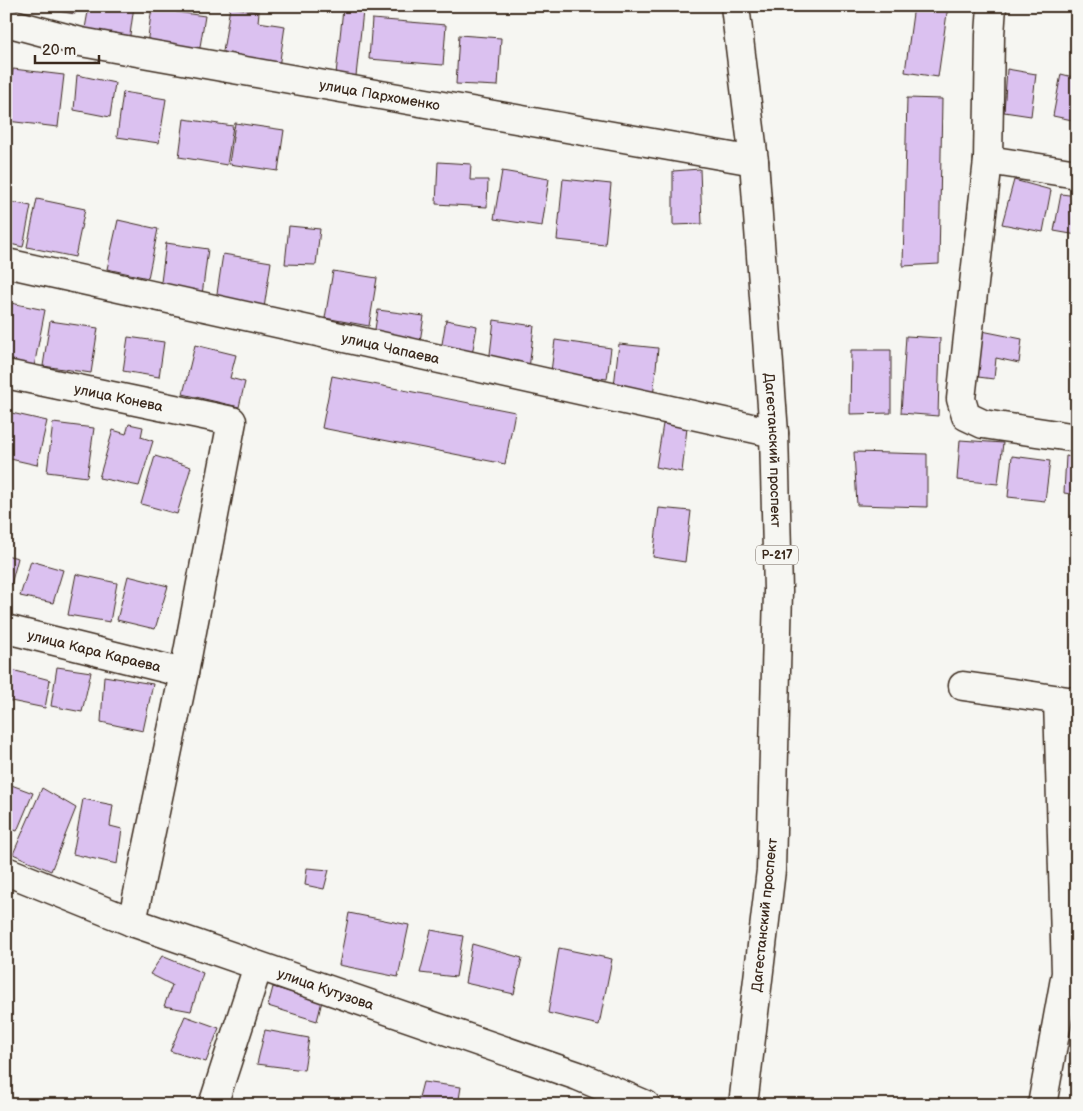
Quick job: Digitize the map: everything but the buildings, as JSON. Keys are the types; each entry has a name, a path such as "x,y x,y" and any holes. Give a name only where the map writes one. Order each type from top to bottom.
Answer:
{"main road":[{"name":"Дагестанский проспект","path":"734,6 754,161 774,433 778,591 771,870 743,1105"},
{"path":"992,6 988,160 961,399 966,416 982,424 1077,438"},
{"name":"улица Пархоменко","path":"6,22 81,42 754,161"},
{"path":"988,160 1077,174"},
{"name":"улица Чапаева","path":"6,263 774,433"},
{"name":"улица Конева","path":"6,374 232,421 184,673"},
{"name":"улица Кара Караева","path":"6,629 184,673"},
{"path":"132,922 184,673"},
{"path":"963,686 1067,701 1066,973 1042,1105"},
{"name":"улица Кутузова","path":"6,871 132,922 578,1076 646,1105"},
{"path":"213,1105 258,966"}]}
